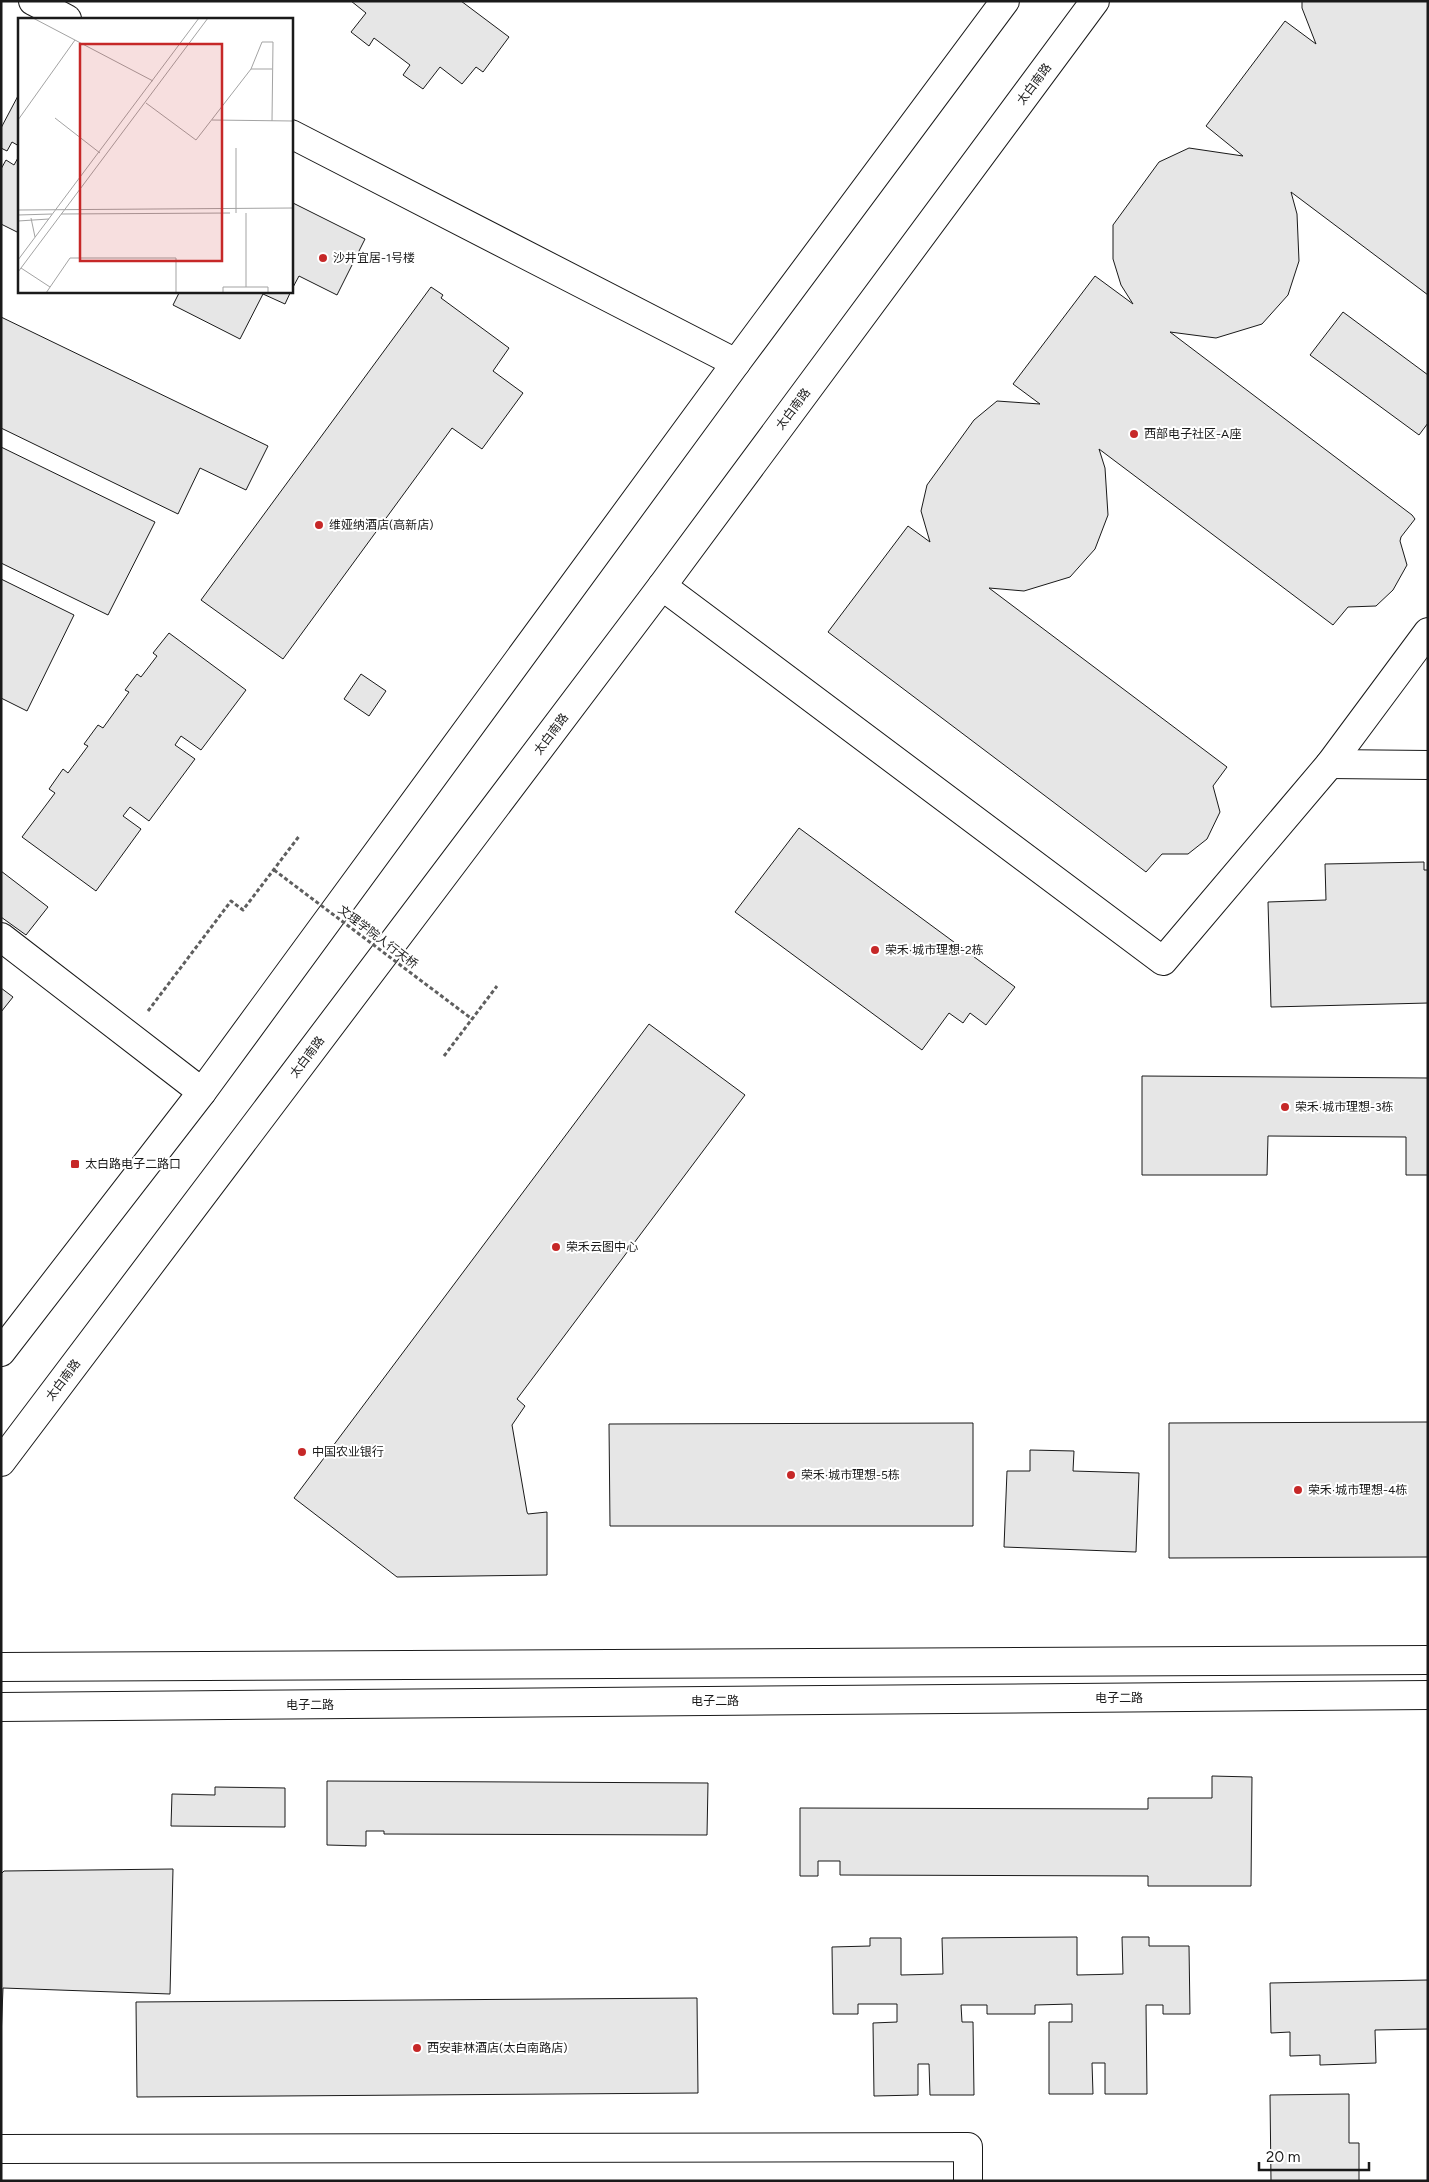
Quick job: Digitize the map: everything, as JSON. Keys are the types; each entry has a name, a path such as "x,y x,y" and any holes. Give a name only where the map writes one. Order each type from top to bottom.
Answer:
{"main road":[{"path":"32,1 64,18"},
{"path":"1,1352 202,1092 736,363 1005,1"},
{"name":"太白南路","path":"1,1462 662,586 1095,1"},
{"path":"292,135 736,363"},
{"path":"662,586 1163,960 1330,764 1428,632"},
{"path":"1330,764 1428,765"},
{"path":"1,937 202,1092"},
{"path":"1,1667 1428,1660"},
{"name":"电子二路","path":"1,1707 1428,1695"},
{"path":"1,2148 968,2147 968,2181"}],"path":[{"path":"129,1036 231,901 243,910 300,836"},
{"name":"文理学院人行天桥","path":"274,870 472,1019"},
{"path":"444,1056 496,986"}],"building":[{"path":"351,1 461,1 509,37 483,72 476,67 462,84 440,67 423,89 403,75 410,65 374,38 369,46 351,32 366,13"},
{"name":"西部电子社区-A座","path":"1302,1 1428,1 1428,295 1291,192 1297,214 1299,261 1288,295 1262,324 1216,338 1170,332 1412,515 1415,519 1400,541 1407,565 1393,590 1376,606 1348,607 1333,625 1099,449 1105,468 1108,515 1095,549 1070,577 1024,591 989,588 1227,767 1213,786 1220,812 1207,839 1188,854 1162,854 1146,872 828,632 908,526 930,542 921,511 927,485 974,420 997,401 1040,404 1013,384 1095,276 1133,304 1121,285 1113,259 1113,225 1159,162 1189,148 1243,156 1206,126 1285,21 1316,44 1302,8"},
{"path":"18,96 18,145 12,142 7,151 1,148 1,128"},
{"path":"18,158 18,232 1,224 1,169 6,160 14,165"},
{"name":"沙井宜居-1号楼","path":"292,202 365,239 337,295 299,276 292,289"},
{"name":"维娅纳酒店(高新店)","path":"431,287 443,295 441,298 509,348 493,371 523,393 482,449 452,428 283,659 201,600"},
{"path":"180,292 291,292 285,304 263,294 240,339 173,305"},
{"path":"1343,312 1428,375 1428,423 1419,435 1310,355"},
{"path":"1,317 268,446 246,490 200,468 178,514 1,428"},
{"path":"1,447 155,522 108,615 1,563"},
{"path":"1,579 74,615 27,711 1,698"},
{"path":"169,633 246,690 201,750 181,736 175,745 195,759 149,821 130,807 123,816 141,829 96,891 22,837 55,793 49,789 63,769 68,773 88,746 84,744 98,725 103,728 129,692 125,690 137,674 141,677 157,656 153,653"},
{"path":"361,674 386,691 369,716 344,699"},
{"name":"荣禾·城市理想-2栋","path":"799,828 1015,987 986,1025 970,1013 963,1023 949,1013 922,1050 735,912"},
{"path":"1424,862 1424,870 1428,870 1428,1003 1271,1007 1268,902 1326,900 1325,864"},
{"path":"1,871 48,907 26,935 1,917"},
{"path":"1,988 13,997 1,1012"},
{"name":"荣禾云图中心","path":"649,1024 745,1095 517,1399 525,1406 512,1425 527,1512 528,1514 547,1512 547,1575 397,1577 294,1498"},
{"name":"荣禾·城市理想-3栋","path":"1142,1076 1428,1078 1428,1175 1406,1175 1406,1137 1268,1136 1267,1175 1142,1175"},
{"name":"荣禾·城市理想-4栋","path":"1428,1422 1428,1557 1169,1558 1169,1423"},
{"name":"荣禾·城市理想-5栋","path":"973,1423 973,1526 610,1526 609,1424"},
{"path":"1030,1450 1074,1451 1073,1471 1139,1473 1136,1552 1004,1547 1007,1471 1030,1471"},
{"path":"1212,1776 1252,1777 1251,1886 1148,1886 1148,1876 840,1875 840,1861 818,1861 818,1876 800,1876 800,1808 1148,1809 1148,1798 1212,1798"},
{"path":"327,1781 708,1783 707,1835 384,1834 384,1831 366,1831 366,1846 327,1845"},
{"path":"215,1787 285,1788 285,1827 171,1826 172,1794 215,1795"},
{"path":"173,1869 170,1994 3,1988 1,2039 1,1874 4,1871"},
{"path":"1077,1937 1077,1975 1123,1974 1122,1937 1149,1937 1149,1946 1189,1946 1190,2014 1163,2014 1163,2005 1146,2005 1147,2094 1105,2094 1105,2063 1092,2063 1093,2094 1049,2094 1049,2022 1072,2022 1072,2004 1035,2005 1035,2014 987,2014 987,2005 961,2005 962,2022 973,2022 974,2095 930,2095 929,2064 918,2064 918,2095 874,2096 873,2023 897,2022 897,2004 858,2004 858,2014 833,2014 832,1947 870,1946 870,1938 901,1938 901,1975 943,1974 942,1938"},
{"path":"1428,1980 1428,2029 1375,2030 1376,2063 1320,2065 1320,2055 1290,2056 1290,2032 1271,2033 1270,1983"},
{"name":"西安菲林酒店(太白南路店)","path":"697,1998 698,2093 137,2097 136,2002"},
{"path":"1349,2094 1349,2143 1359,2143 1359,2181 1271,2181 1270,2095"}],"place":[{"name":"沙井宜居-1号楼","path":"323,258"},
{"name":"西部电子社区-A座","path":"1134,434"},
{"name":"维娅纳酒店(高新店)","path":"319,525"},
{"name":"荣禾·城市理想-2栋","path":"875,950"},
{"name":"荣禾·城市理想-3栋","path":"1285,1107"},
{"name":"太白路电子二路口","path":"75,1164"},
{"name":"荣禾云图中心","path":"556,1247"},
{"name":"中国农业银行","path":"302,1452"},
{"name":"荣禾·城市理想-5栋","path":"791,1475"},
{"name":"荣禾·城市理想-4栋","path":"1298,1490"},
{"name":"西安菲林酒店(太白南路店)","path":"417,2048"}]}
